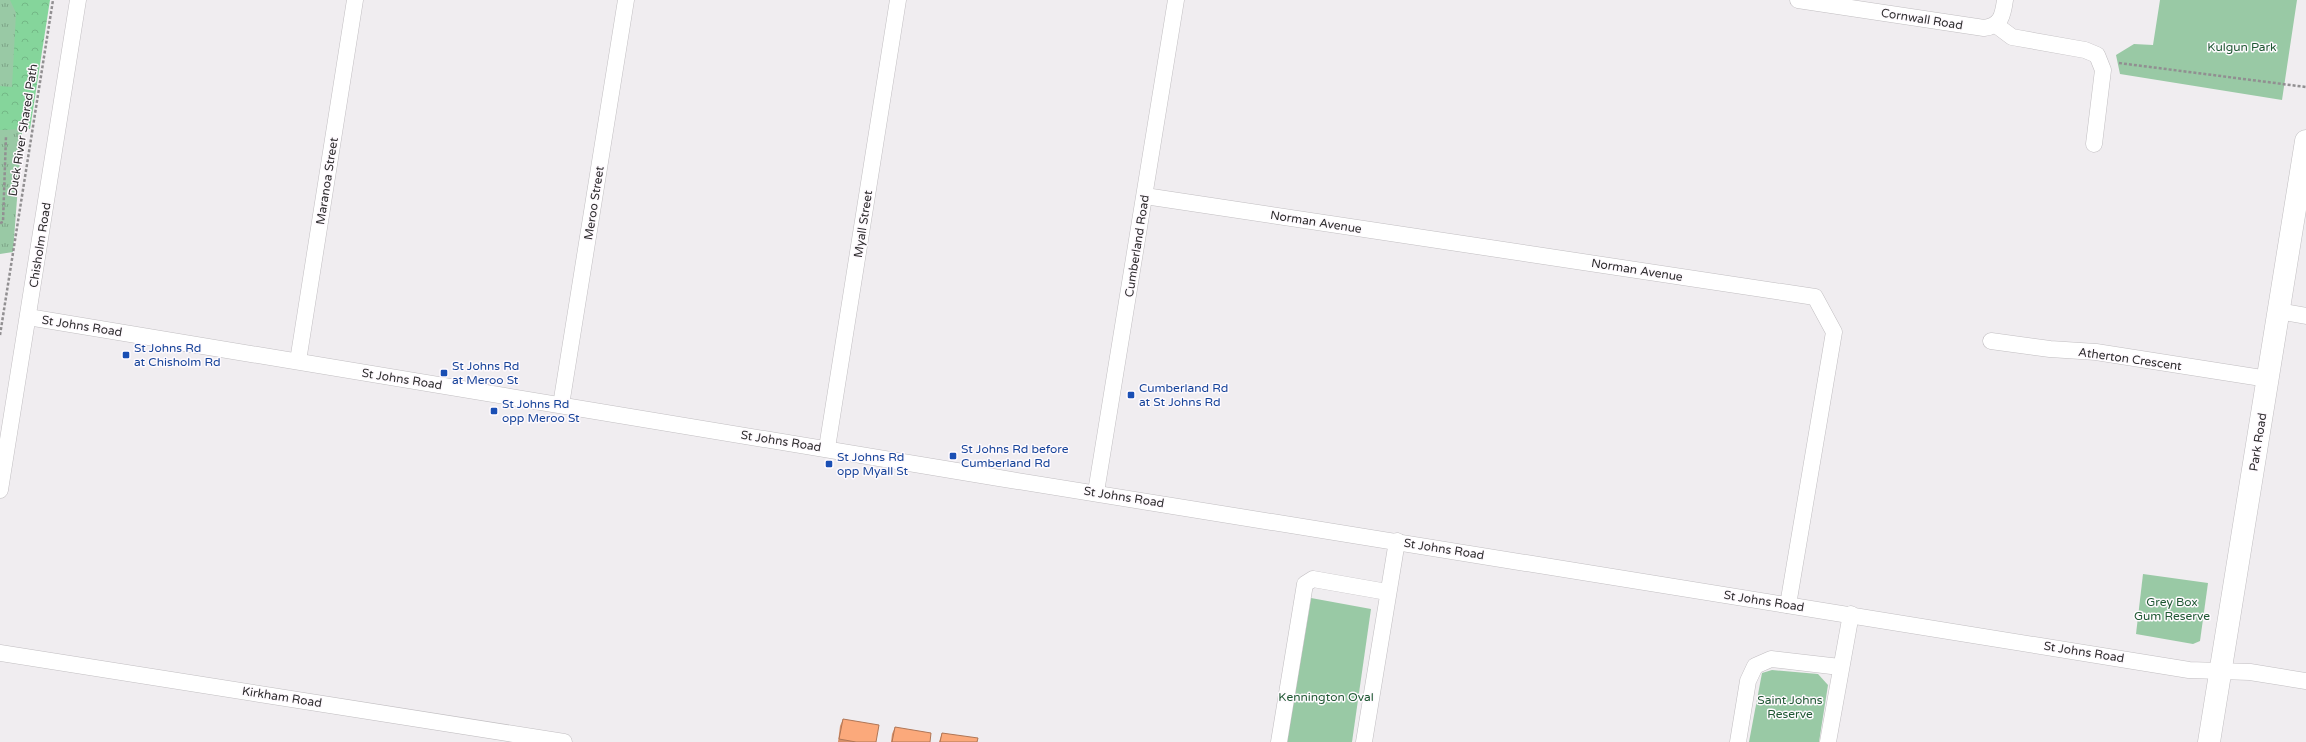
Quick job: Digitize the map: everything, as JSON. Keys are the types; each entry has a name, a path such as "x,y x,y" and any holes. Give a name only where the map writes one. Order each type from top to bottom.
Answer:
{"main road":[{"name":"Park Road","path":"2209,742 2306,141"}],"street":[{"name":"Chisholm Road","path":"0,490 5,424 28,317 78,0"},
{"name":"Maranoa Street","path":"298,361 355,0"},
{"name":"Meroo Street","path":"561,405 626,0"},
{"name":"Myall Street","path":"828,448 898,0"},
{"name":"Cumberland Road","path":"1096,492 1176,0"},
{"name":"Cornwall Road","path":"1798,0 1978,28 1996,25"},
{"path":"2005,0 2002,15 1996,25 2012,37 2092,52 2100,60 2103,70 2094,144"},
{"name":"Norman Avenue","path":"1145,196 1815,297 1834,332 1788,605"},
{"path":"2279,311 2306,316"},
{"name":"St Johns Road","path":"28,317 2189,670 2250,672 2306,681"},
{"name":"Atherton Crescent","path":"1991,341 2050,349 2096,352 2268,379"},
{"path":"1364,742 1387,592 1397,541"},
{"path":"1279,742 1305,584 1313,579 1387,592"},
{"path":"1828,742 1850,614"},
{"name":"Kirkham Road","path":"0,653 503,737 564,742"},
{"path":"1738,742 1748,681 1755,666 1771,659 1840,668"}],"path":[{"name":"Duck River Shared Path","path":"0,335 53,0"},
{"path":"2100,60 2306,87"},
{"path":"0,223 2,222 6,136"}],"green space":[{"path":"0,0 32,0 13,252 0,254"},
{"path":"10,0 50,0 30,129 0,130 0,86 12,87 16,13"},
{"name":"Kulgun Park","path":"2160,0 2297,0 2282,100 2120,74 2116,55 2134,44 2153,45"},
{"name":"Grey Box Gum Reserve","path":"2143,574 2208,583 2200,641 2193,644 2136,634"},
{"name":"Kennington Oval","path":"1311,598 1371,609 1352,742 1287,742"},
{"name":"Saint Johns Reserve","path":"1772,670 1818,674 1828,685 1819,742 1749,742 1762,673"}],"building":[{"path":"843,719 879,725 876,742 856,742 839,739"},
{"path":"895,727 931,733 930,742 892,742"},
{"path":"942,733 978,738 977,742 940,742"}],"place":[{"name":"St Johns Rd at Chisholm Rd","path":"126,355"},
{"name":"St Johns Rd at Meroo St","path":"444,373"},
{"name":"Cumberland Rd at St Johns Rd","path":"1131,395"},
{"name":"St Johns Rd opp Meroo St","path":"494,411"},
{"name":"St Johns Rd before Cumberland Rd","path":"953,456"},
{"name":"St Johns Rd opp Myall St","path":"829,464"}]}
